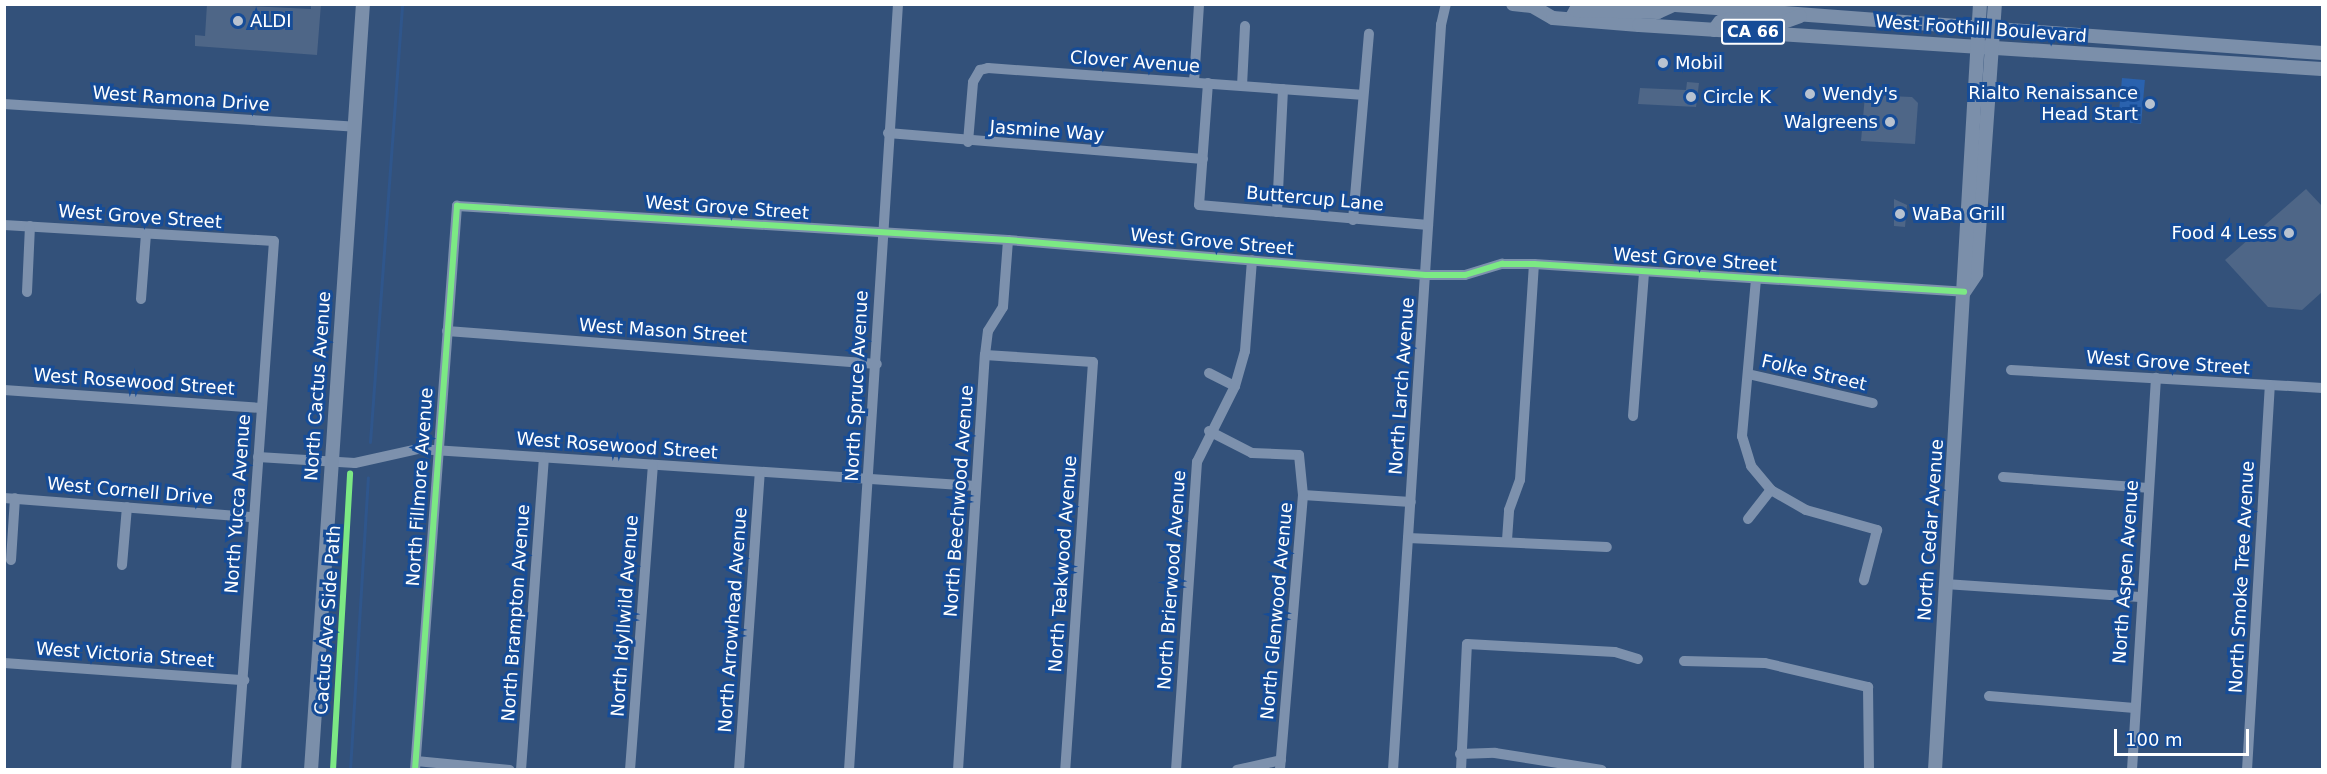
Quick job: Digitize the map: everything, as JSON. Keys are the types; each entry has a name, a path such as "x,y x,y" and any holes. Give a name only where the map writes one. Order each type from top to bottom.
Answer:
{"main road":[{"name":"North Cactus Avenue","path":"310,770 363,4"},
{"name":"West Foothill Boulevard","path":"1513,4 1534,5 1553,18 2322,69"},
{"name":"West Foothill Boulevard","path":"1662,4 2322,53"},
{"name":"North Cedar Avenue","path":"1935,770 1980,4"},
{"name":"North Cedar Avenue","path":"1964,292 1976,274 1995,4"},
{"path":"1571,19 1576,10 1658,12 1673,5"},
{"path":"1714,30 1720,22 1730,19 1780,23 1805,14"},
{"path":"1968,191 1975,195 1973,232 1978,245"}],"street":[{"name":"North Spruce Avenue","path":"849,770 877,364 882,232 898,4"},
{"path":"1194,82 1199,4"},
{"name":"North Larch Avenue","path":"1393,770 1428,225 1446,4"},
{"path":"1242,86 1245,26"},
{"path":"1353,220 1361,95 1369,34"},
{"name":"Clover Avenue","path":"968,142 973,82 980,70 1194,82 1361,95"},
{"path":"1203,159 1208,83"},
{"path":"1278,212 1283,89"},
{"name":"West Ramona Drive","path":"4,104 355,127"},
{"name":"Jasmine Way","path":"888,134 1203,159"},
{"name":"Buttercup Lane","path":"1203,159 1199,205 1428,225"},
{"name":"West Grove Street","path":"457,206 1008,240 1426,275 1465,275 1502,264 1534,264 1964,292"},
{"name":"North Fillmore Avenue","path":"416,765 437,450 457,206"},
{"name":"West Grove Street","path":"4,225 274,241"},
{"path":"27,292 30,226"},
{"path":"141,299 146,234"},
{"name":"North Beechwood Avenue","path":"958,770 985,355 988,331 1003,307 1008,240"},
{"name":"North Yucca Avenue","path":"236,770 274,241"},
{"name":"North Brierwood Avenue","path":"1176,770 1197,462 1209,431 1235,386 1245,351 1252,260"},
{"path":"1507,540 1509,510 1520,480 1534,264"},
{"path":"1633,417 1644,272"},
{"path":"1756,279 1743,436 1751,466 1771,490 1806,510 1877,530 1864,580"},
{"name":"West Mason Street","path":"447,331 877,364"},
{"name":"North Teakwood Avenue","path":"985,355 1093,362 1065,770"},
{"name":"West Grove Street","path":"2011,370 2322,388"},
{"path":"1209,373 1235,386"},
{"name":"Folke Street","path":"1748,374 1873,403"},
{"name":"North Aspen Avenue","path":"2132,770 2140,597 2156,378"},
{"name":"North Smoke Tree Avenue","path":"2247,770 2270,386"},
{"name":"West Rosewood Street","path":"4,390 261,408"},
{"name":"North Glenwood Avenue","path":"1209,431 1252,453 1299,455 1304,495 1280,765"},
{"name":"West Rosewood Street","path":"258,457 330,463 364,463 404,450 437,450 976,486"},
{"name":"North Brampton Avenue","path":"521,770 544,458"},
{"name":"North Idyllwild Avenue","path":"630,770 653,465"},
{"name":"North Arrowhead Avenue","path":"739,770 760,473"},
{"path":"2003,477 2148,488"},
{"path":"1748,519 1771,490"},
{"path":"1304,495 1411,502"},
{"path":"10,498 12,560"},
{"name":"West Cornell Drive","path":"10,498 254,517"},
{"path":"122,565 127,507"},
{"path":"1408,537 1507,540 1607,547"},
{"path":"1945,584 2140,597"},
{"path":"1461,770 1460,753 1467,644 1615,652 1638,659"},
{"path":"1684,661 1757,662 1868,687 1869,770"},
{"name":"West Victoria Street","path":"4,663 243,680"},
{"path":"1989,696 2135,708"},
{"path":"1460,753 1496,753 1602,770"},
{"path":"416,765 510,770"},
{"path":"1238,770 1280,765"}],"shaded area":[{"path":"2122,78 2145,80 2141,124 2118,122"}],"building":[{"path":"207,4 311,9 311,4 321,4 317,55 195,46 195,35 205,36"},
{"name":"Circle K","path":"1687,82 1699,83 1696,107 1638,104 1640,88 1686,90"},
{"name":"Walgreens","path":"1865,95 1912,97 1918,103 1915,144 1861,141"},
{"name":"Food 4 Less","path":"2306,189 2322,206 2322,292 2302,310 2268,307 2225,260"},
{"name":"WaBa Grill","path":"1894,199 1907,205 1905,227 1894,226"}],"waterway":[{"path":"370,442 402,4"},
{"path":"350,770 368,478"}],"cycle path":[{"path":"415,770 457,206 1008,240 1426,275 1465,275 1502,264 1534,264 1964,292"},
{"name":"Cactus Ave Side Path","path":"333,770 350,473"}],"place":[{"name":"ALDI","path":"238,21"},
{"name":"Mobil","path":"1663,63"},
{"name":"Wendy's","path":"1810,94"},
{"name":"Circle K","path":"1691,97"},
{"name":"Rialto Renaissance Head Start","path":"2150,104"},
{"name":"Walgreens","path":"1890,122"},
{"name":"WaBa Grill","path":"1900,214"},
{"name":"Food 4 Less","path":"2289,233"}]}
